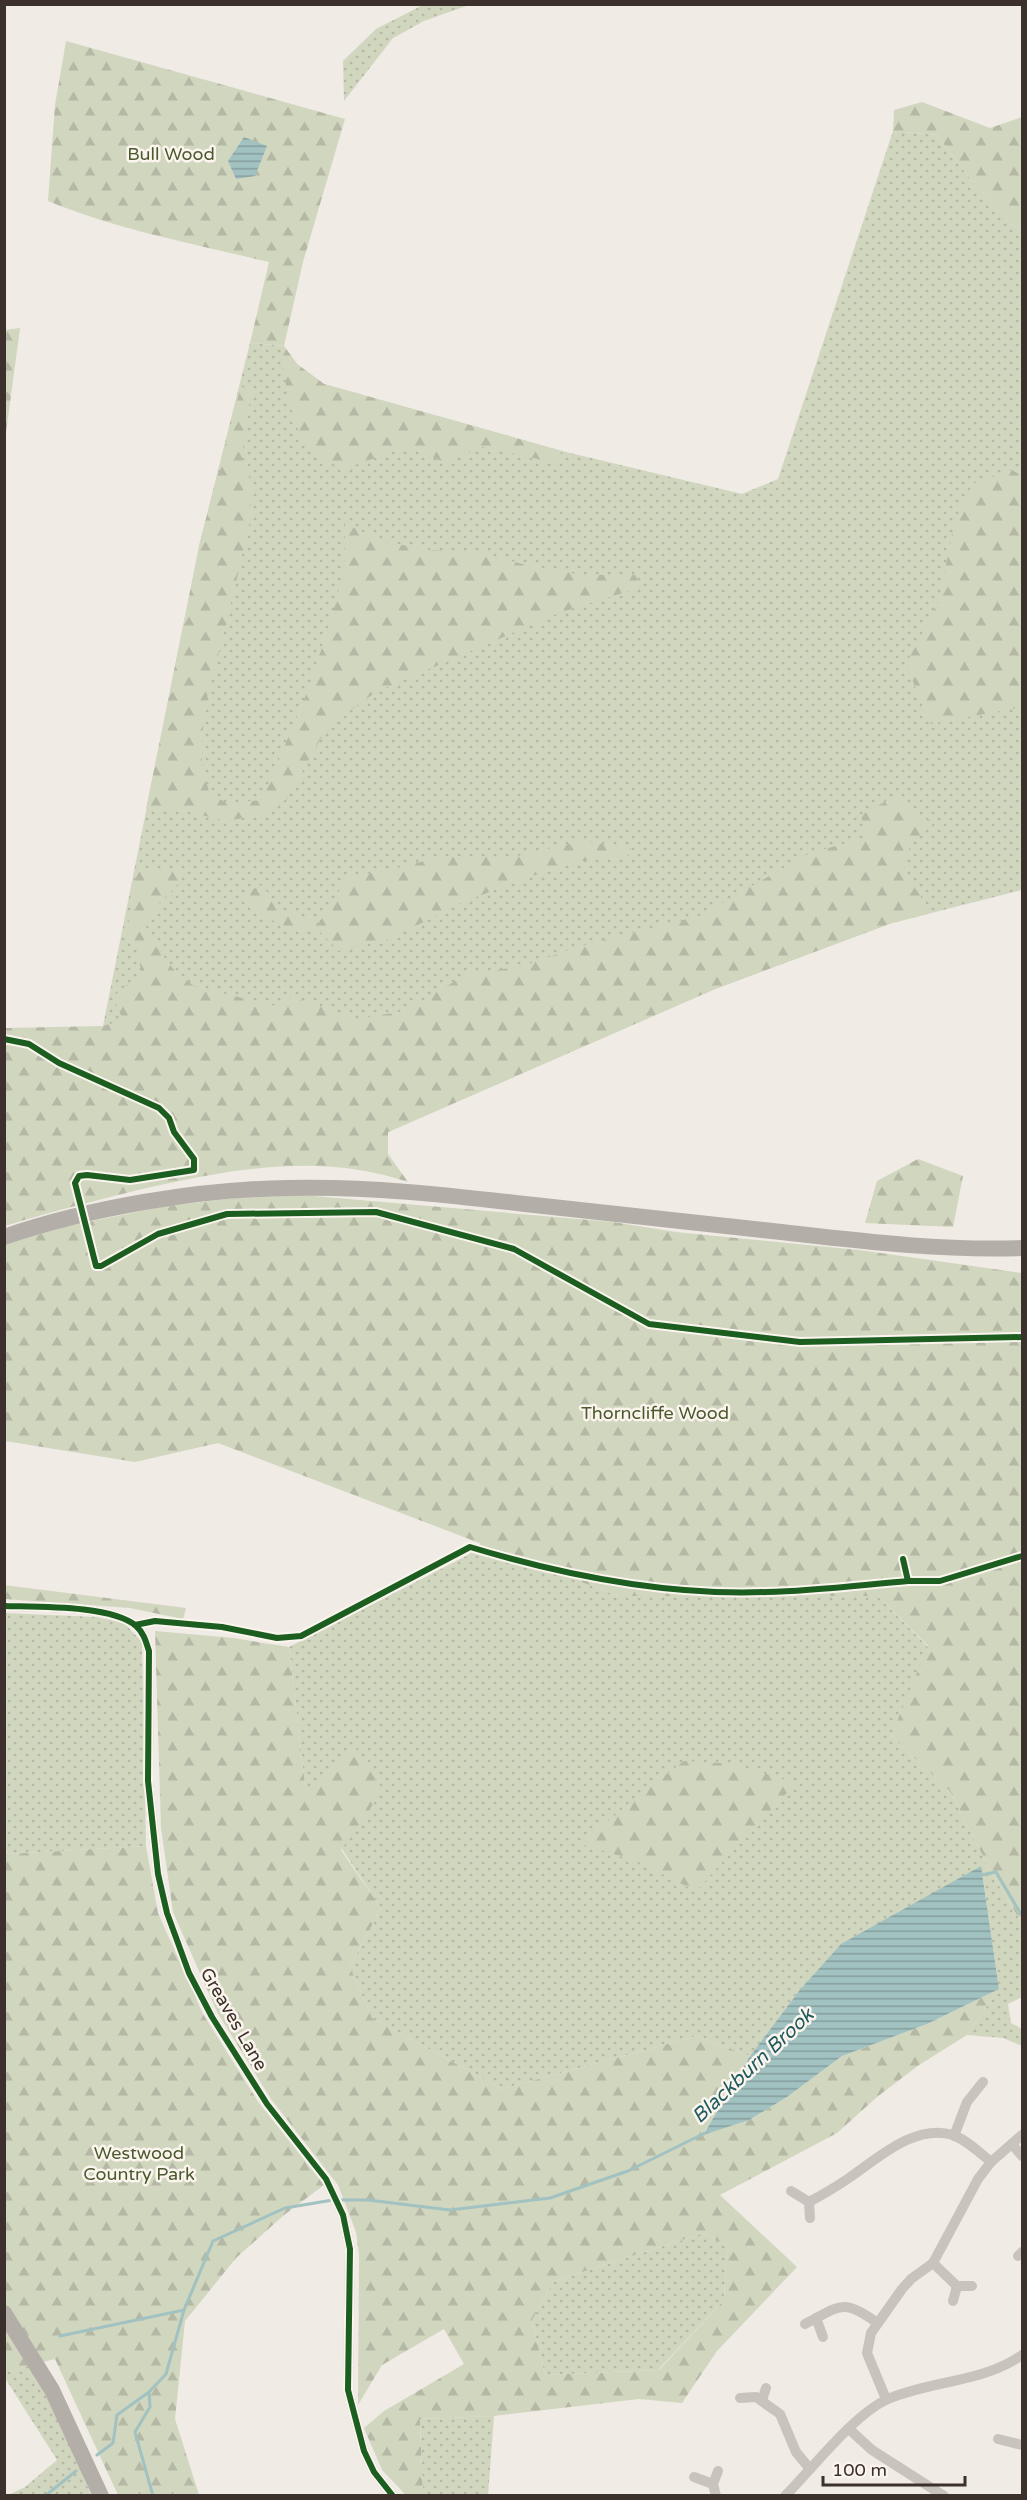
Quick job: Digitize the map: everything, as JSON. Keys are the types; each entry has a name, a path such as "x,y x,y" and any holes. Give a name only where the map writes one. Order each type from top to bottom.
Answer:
{"highway":[{"path":"4,1237 30,1228 128,1205 221,1192 288,1188 448,1196 938,1248 1023,1248"},
{"path":"4,2313 52,2390 101,2496"}],"street":[{"name":"Greaves Lane","path":"4,1605 110,1614 135,1625 142,1633 148,1651 148,1781 158,1874 167,1913 189,1973 212,2017 267,2104 334,2193 348,2230 351,2310 348,2390 364,2451 374,2472 393,2496"},
{"path":"954,2136 967,2102 983,2082"},
{"path":"957,2096 967,2102"},
{"path":"808,2202 834,2188 897,2145 928,2134 946,2133 954,2136 974,2147 991,2162"},
{"path":"886,2399 867,2353 868,2340 876,2322 911,2279 933,2264 949,2237 969,2193 991,2162 1023,2134"},
{"path":"1012,2144 1023,2156"},
{"path":"791,2191 808,2202 810,2218"},
{"path":"933,2264 957,2286 972,2286"},
{"path":"953,2301 957,2286"},
{"path":"805,2324 834,2308 851,2307 858,2309 876,2322"},
{"path":"816,2319 823,2337"},
{"path":"791,2493 810,2469 849,2428 870,2409 886,2399 978,2375 1006,2365 1023,2355"},
{"path":"762,2400 766,2388"},
{"path":"740,2398 750,2397 762,2400 780,2414 796,2452 810,2469"},
{"path":"849,2428 872,2450 924,2481 944,2496"},
{"path":"998,2439 1023,2445"},
{"path":"716,2496 713,2484 718,2471"},
{"path":"694,2477 713,2484"}],"green space":[{"path":"423,5 469,5 424,21 393,38 344,101 343,61 376,29"},
{"name":"Bull Wood","path":"66,41 345,119 303,262 284,346 250,343 269,262 129,228 48,201 55,105"},
{"path":"922,102 990,128 1022,117 1022,230 1016,228 971,180 937,135 893,131 894,110"},
{"path":"893,131 937,135 971,180 1016,228 1022,230 1022,890 892,923 715,989 388,1132 103,1026 200,542 250,343 284,346 297,364 324,384 562,451 742,494 778,479"},
{"path":"20,328 5,440 5,330"},
{"path":"284,346 297,364 324,384 562,451 556,463 483,447 445,463 406,447 344,469 311,452 299,431 286,386"},
{"path":"241,386 251,392 242,456 251,483 251,517 222,642 209,686 202,734 202,770 210,794 227,803 262,800 308,690 330,623 344,571 345,524 386,542 430,550 480,552 522,564 582,575 635,575 642,587 559,613 376,692 351,710 321,738 287,799 260,815 226,821 189,812 146,809 200,542"},
{"path":"1012,470 1022,476 1022,707 930,724 906,664 938,604 954,525 972,484"},
{"path":"899,794 913,814 935,822 910,846 903,870 921,897 928,914 892,923 715,989 388,1132 388,1154 408,1182 376,1173 344,1168 280,1166 247,1169 151,1187 5,1226 5,1028 103,1026 123,1020 114,999 117,993 141,974 139,953 127,932 136,874 144,868 179,870 182,880 157,906 146,927 154,943 174,970 194,986 280,1007 292,997 356,1019 405,1011 469,973 520,967 580,946 699,916 810,853 865,838 861,815"},
{"path":"582,841 631,848 627,856 576,862 532,876 458,904 393,938 339,951 318,930 289,929 250,909 245,893 262,885 281,910 319,923 349,875 381,872 444,856 513,857"},
{"path":"918,1159 963,1176 953,1227 865,1223 877,1181"},
{"name":"Thorncliffe Wood","path":"279,1193 613,1222 676,1232 859,1250 1022,1273 1022,1923 992,1874 950,1791 891,1736 928,1646 878,1596 618,1596 218,1443 135,1462 5,1441 4,1245 63,1227 166,1206"},
{"path":"481,1543 618,1596 878,1596 930,1649 891,1736 950,1791 992,1874 1022,1923 1022,1997 1008,2004 1011,2023 1022,2029 1022,2046 1003,2038 967,2035 999,1989 981,1866 799,1991 750,2056 697,2036 502,2089 372,2018 350,1967 381,1908 306,1795 289,1647 468,1555"},
{"path":"4,1585 186,1608 183,1619 130,1608 5,1599"},
{"path":"5,1613 96,1617 124,1623 142,1642 146,1846 9,1854 5,1849"},
{"path":"155,1631 233,1638 289,1647 306,1794 353,1744 383,1790 341,1850 381,1908 350,1967 372,2018 502,2089 697,2036 750,2056 703,2134 749,2120 787,2097 842,2056 927,2024 999,1989 967,2035 919,2065 877,2097 837,2133 720,2195 797,2267 717,2351 682,2403 639,2399 494,2416 420,2419 423,2495 406,2495 382,2470 364,2428 384,2411 464,2364 444,2329 382,2365 358,2405 359,2255 356,2232 338,2185 271,2099 217,2012 173,1912 161,1828","holes":["704,2233 727,2246 724,2300 659,2370 545,2375 532,2320 554,2281"]},
{"path":"684,1761 734,1764 796,1783 696,1891 636,1861 581,1844 640,1794"},
{"name":"Westwood Country Park","path":"146,1846 158,1913 203,2014 259,2103 324,2185 284,2215 236,2258 185,2321 175,2419 199,2495 118,2495 55,2359 5,2372 4,1849 9,1854"},
{"path":"704,2233 727,2246 724,2300 658,2370 545,2375 532,2320 554,2281"},
{"path":"31,2365 72,2448 91,2495 8,2495 25,2487 57,2460 5,2378 5,2372"},
{"path":"494,2416 488,2495 423,2495 420,2419"}],"water":[{"path":"244,137 267,146 255,176 236,179 228,161"},
{"path":"981,1866 999,1989 927,2024 842,2056 787,2097 749,2120 703,2135 750,2056 799,1991 841,1944"}],"waterway":[{"name":"Blackburn Brook","path":"981,1875 996,1872 1022,1916"},
{"name":"Blackburn Brook","path":"339,2200 368,2200 450,2210 550,2198 628,2171 705,2133"},
{"name":"Blackburn Brook","path":"97,2455 113,2443 117,2415 149,2392 166,2374 184,2310 213,2241 285,2208 333,2200"},
{"path":"60,2336 184,2310"},
{"path":"149,2392 150,2407 135,2432 153,2496"},
{"path":"45,2496 76,2471"}],"cycle path":[{"path":"4,1039 29,1044 59,1063 159,1108 169,1118 174,1132 194,1159 194,1170 130,1180 79,1176 75,1183 96,1266 101,1266 158,1234 227,1214 376,1212 514,1249 649,1324 800,1342 1022,1337"},
{"path":"135,1625 155,1621 222,1627 277,1638 301,1636 470,1547 580,1575 691,1591 767,1592 908,1581 903,1559"},
{"path":"908,1581 940,1581 1022,1556"},
{"path":"4,1606 54,1607 110,1614 136,1626 144,1638 149,1651 148,1781 158,1874 167,1913 189,1973 212,2017 267,2104 326,2179 343,2215 350,2249 348,2390 364,2451 374,2472 393,2496"}]}
